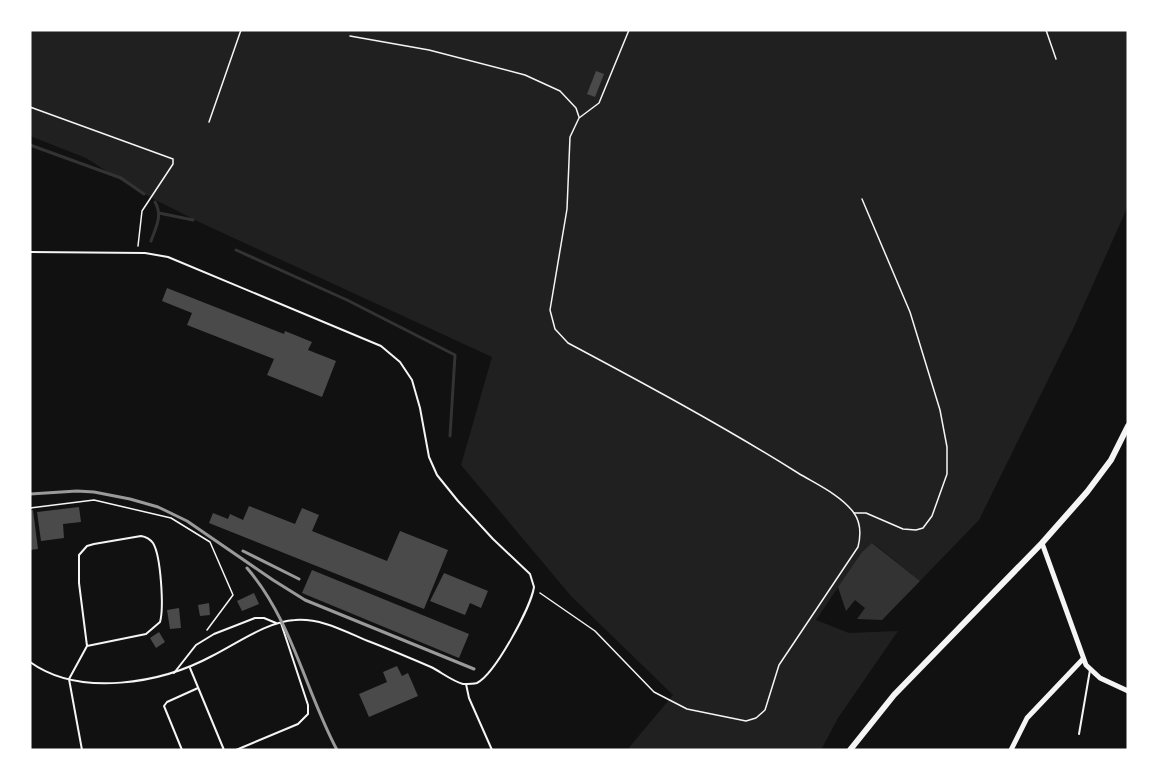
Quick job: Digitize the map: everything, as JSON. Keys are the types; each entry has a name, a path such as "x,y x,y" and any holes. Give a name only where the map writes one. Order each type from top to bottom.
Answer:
{"street":[{"path":"850,750 894,695 1042,543 1093,484 1111,460 1128,426"},
{"path":"1042,543 1083,659 1090,670 1100,678 1128,691"},
{"path":"1011,750 1027,718 1083,659"}],"lane":[{"path":"30,252 157,254 370,340 391,353 412,380 429,457 437,475 493,539 530,574 534,582 534,589 519,623 496,663 476,683 466,684 411,658 330,625 305,620 276,623 190,668 141,680 86,682 51,674 30,662"},
{"path":"82,750 69,679 87,646 79,555 87,546 94,544 141,536 148,537 154,544 159,562 162,606 160,622 146,634 87,646"},
{"path":"174,673 196,645 225,629 255,618 264,618 276,623"},
{"path":"236,750 298,724 308,714 308,705 280,622"},
{"path":"190,668 224,750"},
{"path":"1079,734 1090,670"},
{"path":"466,684 469,698 492,750"},
{"path":"182,750 164,706 167,702 198,688"}],"path":[{"path":"209,122 241,30"},
{"path":"534,589 595,631 654,692 687,709 741,721 751,720 765,710 778,664 858,547 860,526 854,513 835,496 649,386 568,343 559,334 551,317 550,304 567,209 570,137 579,118 599,103 629,30"},
{"path":"1046,30 1056,59"},
{"path":"350,36 429,50 525,75 560,91 576,108 579,118"},
{"path":"30,107 173,159 173,164 142,211 138,252"},
{"path":"854,513 866,513 903,529 923,528 932,516 947,474 947,447 942,419 910,312 862,199"}],"shaded area":[{"path":"30,30 1128,30 1128,206 1074,327 979,520 920,581 873,543 862,552 816,620 849,633 898,631 838,718 821,750 627,750 673,695 571,596 461,465 492,357 199,222 136,190 86,158 30,136"},
{"path":"872,543 920,581 882,620 857,619 865,608 855,600 846,611 838,587 862,552"}],"building":[{"path":"596,71 604,74 595,97 587,94"},
{"path":"167,288 284,334 285,331 312,342 308,350 336,361 322,397 267,375 274,359 187,325 192,313 162,301"},
{"path":"249,506 295,524 302,508 319,515 312,531 387,561 400,531 448,550 424,609 209,523 213,513 228,519 230,514 243,520"},
{"path":"79,507 81,522 63,524 64,538 41,541 37,512"},
{"path":"33,510 38,549 30,550 30,511"},
{"path":"312,570 469,634 459,658 302,593"},
{"path":"444,573 488,591 481,608 470,603 465,615 430,601"},
{"path":"254,593 259,604 242,611 237,601"},
{"path":"209,603 210,615 200,616 198,605"},
{"path":"179,608 181,628 170,629 167,610"},
{"path":"159,632 165,642 156,648 150,638"},
{"path":"397,666 402,676 408,673 418,696 369,717 359,694 387,682 383,672"}],"waterway":[{"path":"30,145 121,178 144,194"},
{"path":"151,241 159,216 155,202"},
{"path":"159,213 193,220"},
{"path":"236,250 347,300 455,355 450,436"}],"railway":[{"path":"30,494 94,492 158,507 187,521 305,600 474,669"},
{"path":"243,551 299,579"},
{"path":"247,568 276,610 337,750"}]}
